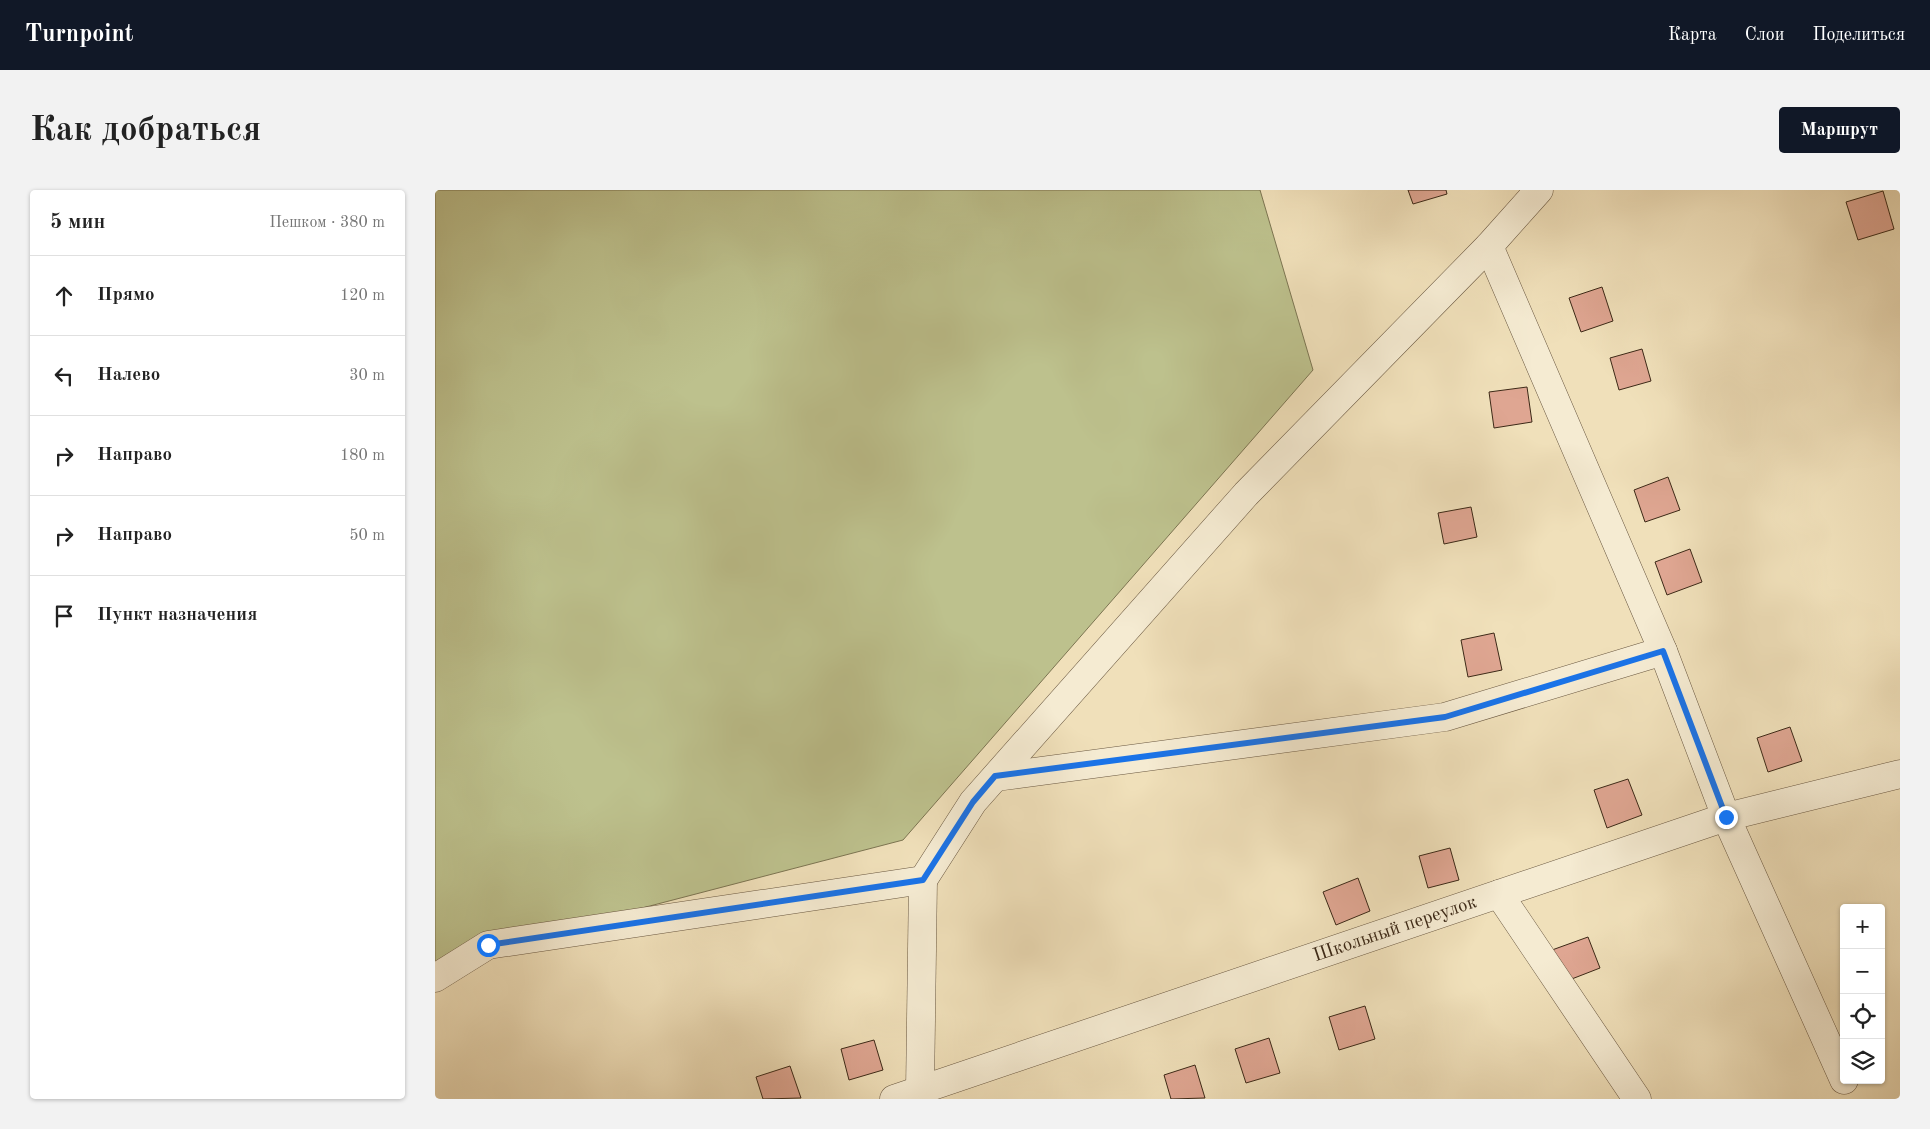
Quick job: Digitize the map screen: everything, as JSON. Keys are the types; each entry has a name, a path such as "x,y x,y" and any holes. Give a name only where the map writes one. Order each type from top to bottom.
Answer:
{"street":[{"path":"921,1090 923,880 973,802 1247,494 1489,246 1539,190"},
{"path":"1489,246 1663,651 1726,817 1840,1071"},
{"path":"995,776 1445,717 1663,651"},
{"name":"Школьный переулок","path":"894,1099 1726,817 1900,774"},
{"path":"435,978 488,945 923,880"},
{"path":"1499,894 1637,1099"},
{"path":"1846,1084 1852,1099"}],"green space":[{"path":"435,190 1260,190 1313,370 903,840 435,962"}],"building":[{"path":"1408,190 1446,190 1447,194 1413,204"},
{"path":"1883,191 1894,229 1858,240 1846,202"},
{"path":"1602,287 1613,321 1581,332 1569,298"},
{"path":"1642,349 1651,381 1619,390 1610,358"},
{"path":"1527,387 1532,422 1494,428 1489,392"},
{"path":"1668,477 1680,510 1645,522 1634,490"},
{"path":"1471,507 1477,537 1444,544 1438,513"},
{"path":"1690,549 1702,582 1667,595 1655,562"},
{"path":"1494,633 1502,670 1468,677 1461,640"},
{"path":"1790,727 1802,761 1768,772 1757,738"},
{"path":"1628,779 1642,815 1607,828 1594,790"},
{"path":"1450,848 1459,880 1428,888 1419,856"},
{"path":"1358,878 1370,911 1336,925 1323,892"},
{"path":"1588,937 1600,968 1564,982 1552,950"},
{"path":"1365,1006 1375,1039 1339,1050 1329,1017"},
{"path":"1269,1038 1280,1073 1246,1083 1235,1049"},
{"path":"874,1040 883,1070 849,1080 841,1049"},
{"path":"1195,1065 1205,1098 1171,1099 1164,1075"},
{"path":"790,1066 801,1098 763,1099 756,1077"}],"route":[{"path":"488,945 923,880 973,802 995,776 1445,717 1663,651 1726,817"}]}
